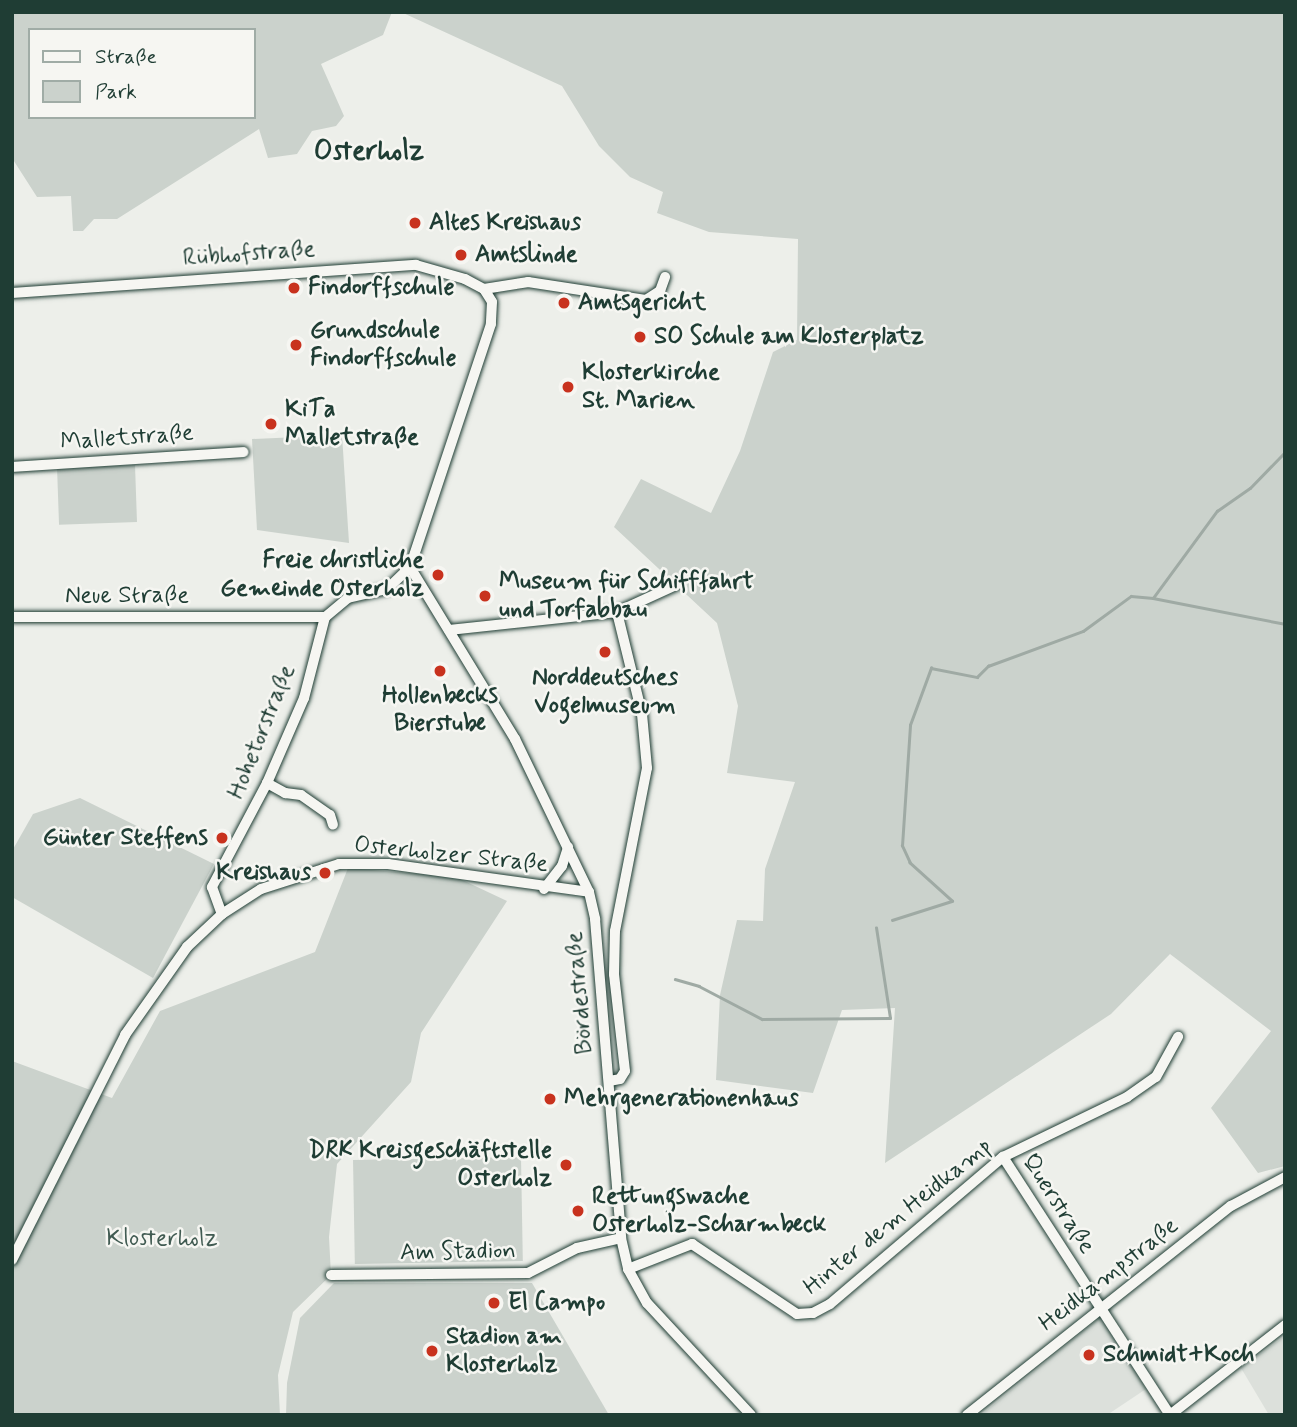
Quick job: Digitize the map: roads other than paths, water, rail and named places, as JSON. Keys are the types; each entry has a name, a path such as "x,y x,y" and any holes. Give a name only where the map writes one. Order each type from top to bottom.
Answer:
{"street":[{"name":"Rübhofstraße","path":"12,293 384,264 416,265 484,289"},
{"path":"325,617 348,598 387,589 410,567 491,324 492,302 484,289 528,282 646,300 660,291 666,277"},
{"name":"Malletstraße","path":"12,467 244,452"},
{"name":"Bördestraße","path":"410,567 515,739 589,892 621,1238 628,1269 647,1303 751,1415"},
{"path":"449,630 617,612 676,585"},
{"path":"608,1081 620,1079 625,1071 614,974 615,931 646,768 642,714 617,612"},
{"name":"Neue Straße","path":"12,617 325,617"},
{"name":"Hohetorstraße","path":"222,914 212,887 267,783 304,698 325,617"},
{"path":"267,783 285,793 300,795 330,815 333,825"},
{"path":"544,889 562,866 568,847"},
{"name":"Osterholzer Straße","path":"12,1260 125,1035 187,947 222,914 261,889 339,864 388,864 544,889 589,892"},
{"name":"Hinter dem Heidkamp","path":"628,1269 692,1244 797,1314 813,1312 830,1304 1003,1157 1147,1084 1163,1069 1178,1037"},
{"name":"Querstraße","path":"1003,1157 1170,1415"},
{"name":"Heidkampstraße","path":"967,1415 1231,1206 1285,1177"},
{"name":"Am Stadion","path":"331,1275 528,1273 578,1248 621,1238"},
{"path":"1170,1415 1285,1325"}],"waterway":[{"path":"892,920 952,901 910,863 902,846 910,725 931,668 977,677 988,666 1083,631 1131,596 1153,598 1217,511 1250,488 1285,452"},
{"path":"1153,598 1285,624"},
{"path":"675,979 699,986 762,1019 890,1018 876,928"}],"place":[{"name":"Altes Kreishaus","path":"415,223"},
{"name":"Amtslinde","path":"461,255"},
{"name":"Findorffschule","path":"294,288"},
{"name":"Amtsgericht","path":"564,303"},
{"name":"SO Schule am Klosterplatz","path":"640,337"},
{"name":"Grundschule Findorffschule","path":"296,345"},
{"name":"Klosterkirche St. Marien","path":"568,387"},
{"name":"KiTa Malletstraße","path":"271,424"},
{"name":"Freie christliche Gemeinde Osterholz","path":"438,575"},
{"name":"Museum für Schifffahrt und Torfabbau","path":"485,596"},
{"name":"Norddeutsches Vogelmuseum","path":"605,652"},
{"name":"Hollenbecks Bierstube","path":"440,671"},
{"name":"Günter Steffens","path":"222,838"},
{"name":"Kreishaus","path":"325,873"},
{"name":"Mehrgenerationenhaus","path":"550,1099"},
{"name":"DRK Kreisgeschäftstelle Osterholz","path":"566,1165"},
{"name":"Rettungswache Osterholz-Scharmbeck","path":"578,1211"},
{"name":"El Campo","path":"494,1303"},
{"name":"Stadion am Klosterholz","path":"432,1351"},
{"name":"Schmidt+Koch","path":"1089,1355"}],"district":[{"name":"Osterholz","path":"369,152"}],"park label":[{"name":"Klosterholz","path":"162,1239"}]}
